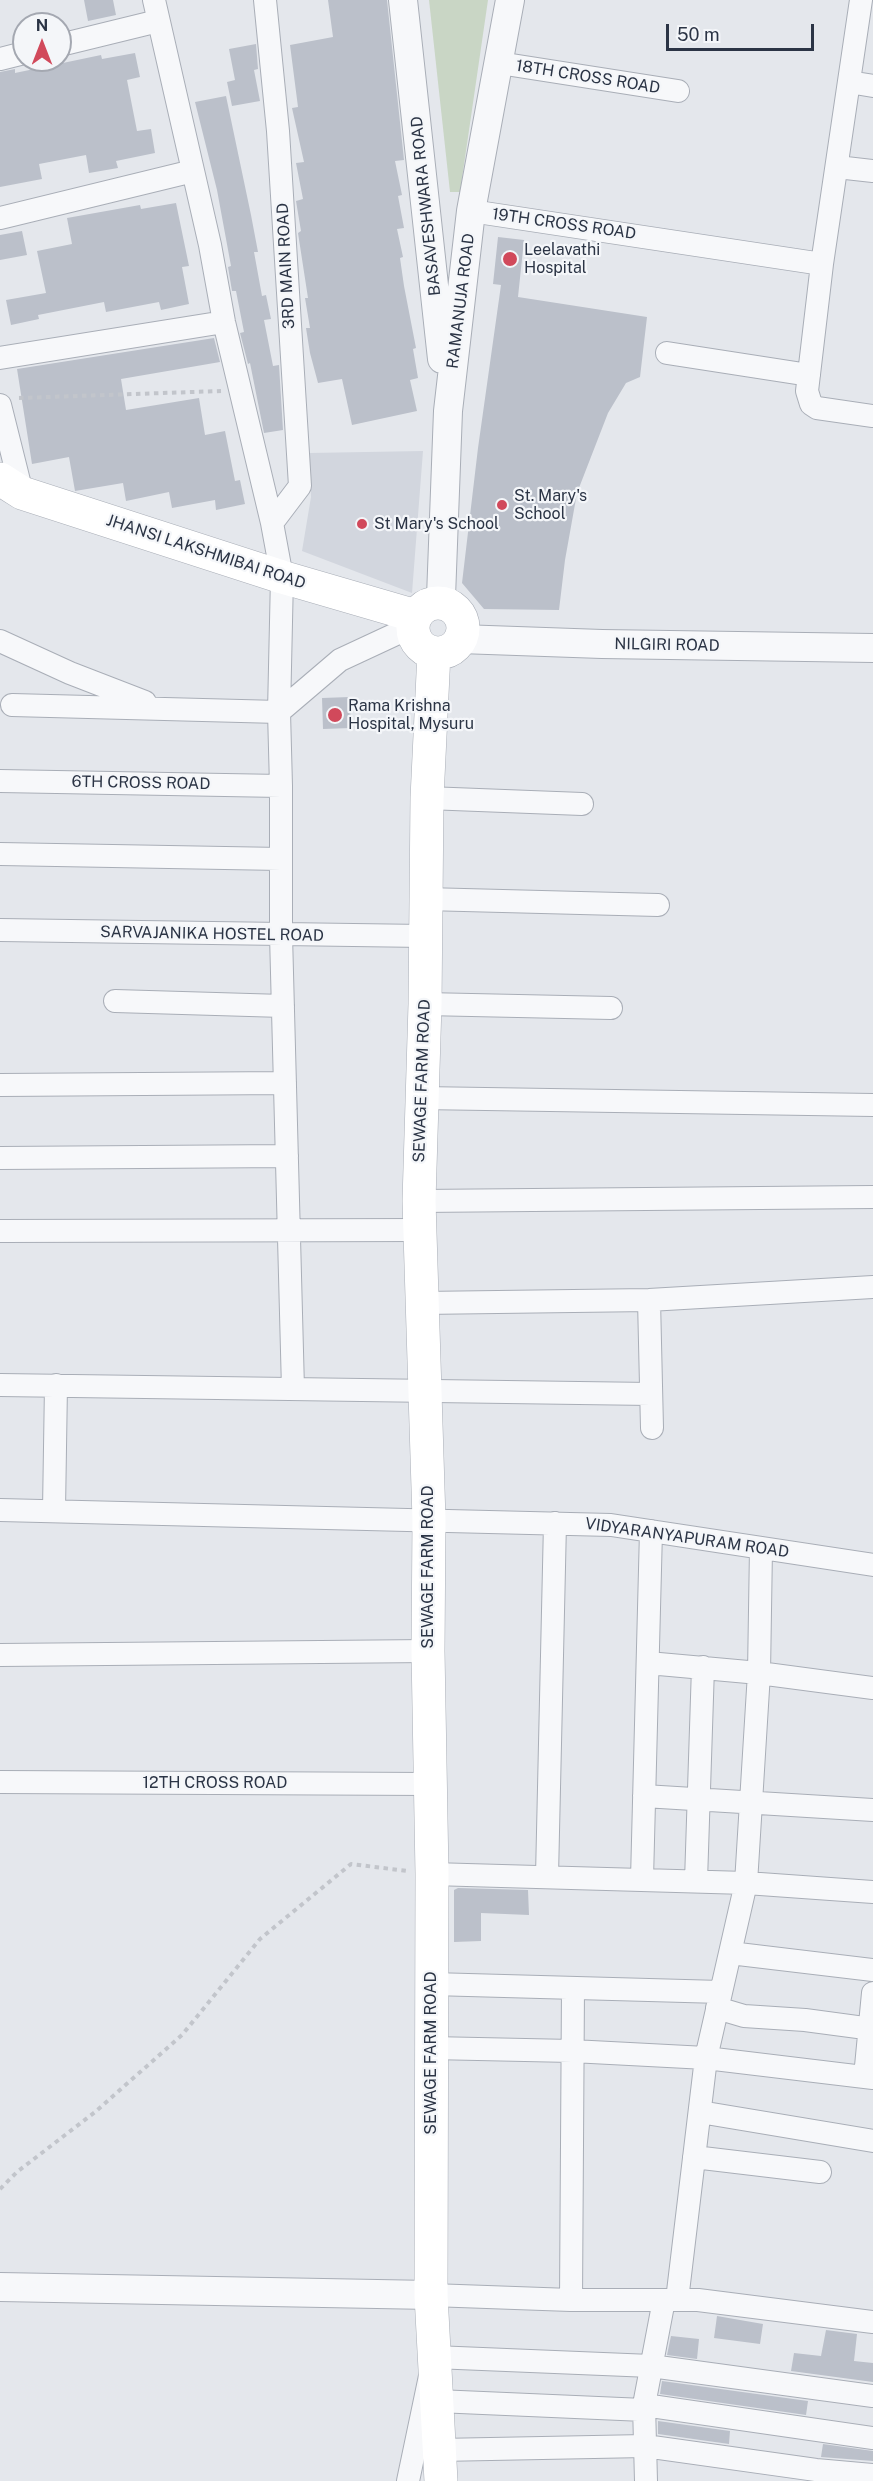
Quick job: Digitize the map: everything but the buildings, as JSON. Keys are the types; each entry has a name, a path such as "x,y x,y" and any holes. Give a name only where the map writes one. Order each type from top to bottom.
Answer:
{"main road":[{"name":"JHANSI LAKSHMIBAI ROAD","path":"11,486 282,577 424,616"},
{"name":"SEWAGE FARM ROAD","path":"424,616 459,614 463,630 447,646 427,798 425,1004 421,1098 420,1216 429,1520 429,1784 432,1874 431,2295 440,2466"},
{"path":"424,616 417,642 426,650 447,646"}],"street":[{"name":"3RD MAIN ROAD","path":"264,0 278,131 300,486 272,523"},
{"name":"BASAVESHWARA ROAD","path":"403,0 448,411"},
{"name":"RAMANUJA ROAD","path":"424,616 441,597 448,411 471,211 510,0"},
{"path":"861,0 822,264 808,399 817,408 873,416"},
{"path":"72,41 156,10 193,171 224,322 272,523 282,577 279,712 281,935 293,1389"},
{"name":"18TH CROSS ROAD","path":"499,63 678,91"},
{"path":"849,82 873,86"},
{"path":"837,167 873,171"},
{"path":"0,218 193,171"},
{"name":"19TH CROSS ROAD","path":"471,211 822,264"},
{"path":"0,358 224,322"},
{"path":"667,353 809,375"},
{"path":"6,402 11,486"},
{"path":"12,705 279,712 340,660 424,616"},
{"path":"0,641 70,673 159,708"},
{"name":"NILGIRI ROAD","path":"447,646 602,644 873,648"},
{"name":"6TH CROSS ROAD","path":"0,781 281,786"},
{"path":"427,798 582,804"},
{"path":"0,854 281,859"},
{"path":"425,900 658,905"},
{"name":"SARVAJANIKA HOSTEL ROAD","path":"0,930 424,936"},
{"path":"115,1001 283,1006"},
{"path":"425,1004 611,1008"},
{"path":"0,1084 285,1083"},
{"path":"421,1098 873,1105"},
{"path":"0,1158 287,1156"},
{"path":"0,1232 289,1230 420,1216 873,1197"},
{"path":"422,1303 649,1300 873,1287"},
{"path":"649,1300 652,1428"},
{"path":"0,1384 651,1394"},
{"path":"54,1510 56,1385"},
{"name":"VIDYARANYAPURAM ROAD","path":"0,1510 611,1525 873,1563"},
{"path":"547,1876 555,1523"},
{"path":"642,1880 651,1531"},
{"path":"646,2481 644,2408 651,2366 670,2300 694,2157 706,2058 746,1883 759,1673 761,1548"},
{"path":"0,1655 428,1651"},
{"path":"648,1662 759,1673 873,1688"},
{"path":"696,1881 703,1667"},
{"name":"12TH CROSS ROAD","path":"0,1782 429,1784"},
{"path":"644,1796 873,1810"},
{"path":"432,1874 746,1883 873,1892"},
{"path":"730,1953 873,1970"},
{"path":"432,1984 573,1988 719,2000 744,2016 806,2020 871,2029"},
{"path":"571,2300 573,1988"},
{"path":"431,2048 572,2051 706,2058 869,2077 873,1993"},
{"path":"700,2112 873,2141"},
{"path":"694,2157 820,2172"},
{"path":"0,2287 431,2295 571,2300 698,2300 873,2322"},
{"path":"408,2481 434,2357 651,2366 873,2396"},
{"path":"437,2400 644,2408 873,2438"},
{"path":"440,2466 645,2446 816,2470 873,2475"}],"path":[{"path":"6,402 241,390"},
{"path":"0,2189 17,2172 95,2112 182,2035 260,1939 351,1864 432,1874"}],"shaded area":[{"name":"St Mary's School","path":"423,451 412,593 302,551 311,497 309,453"}],"green space":[{"path":"429,0 488,0 460,192 450,192"}],"place":[{"name":"Leelavathi Hospital","path":"510,259"},
{"name":"St. Mary's School","path":"502,505"},
{"name":"St Mary's School","path":"362,524"},
{"name":"Rama Krishna Hospital, Mysuru","path":"335,715"}]}
